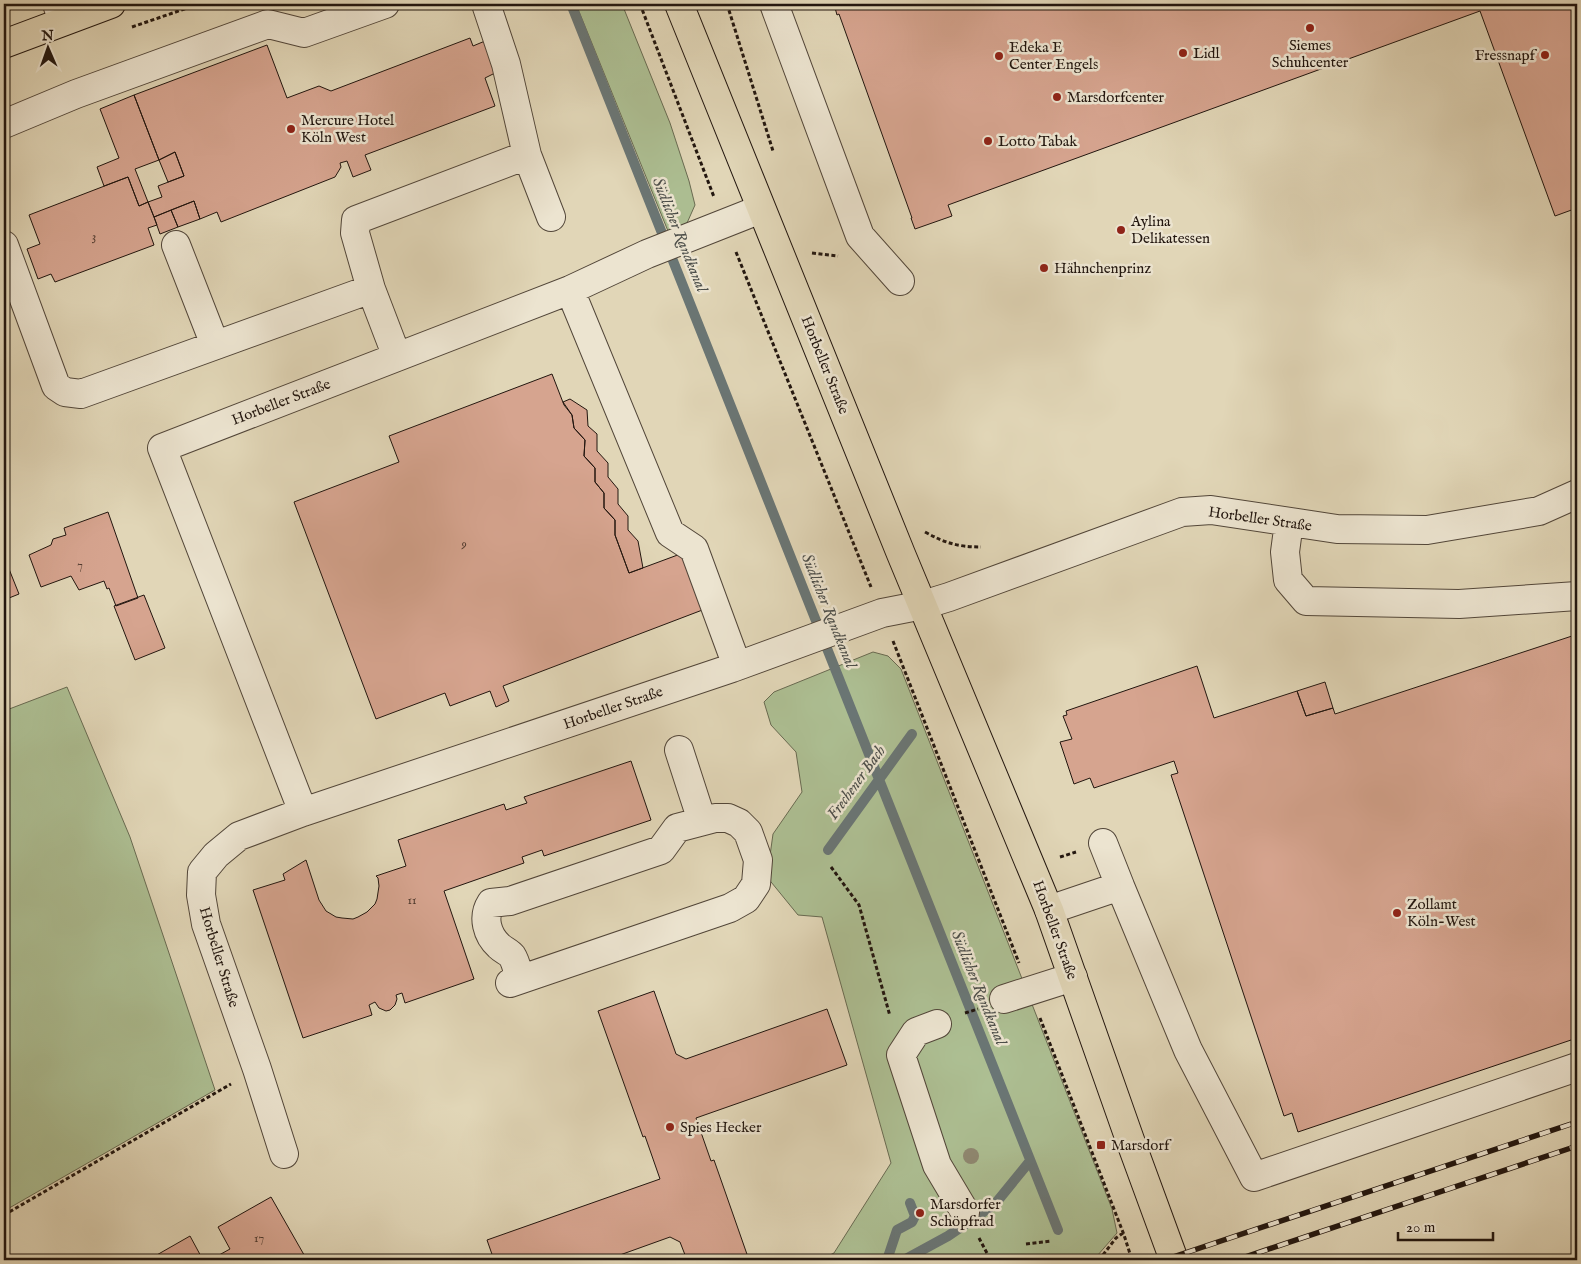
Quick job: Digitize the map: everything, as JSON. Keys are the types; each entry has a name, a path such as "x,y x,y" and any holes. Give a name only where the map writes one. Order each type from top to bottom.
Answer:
{"main road":[{"path":"4,44 60,12 112,4"},
{"name":"Horbeller Straße","path":"679,4 901,554 1049,910 1174,1260"}],"street":[{"path":"4,124 76,94 268,24 304,33 385,4"},
{"path":"486,4 506,64 527,156 551,218"},
{"path":"774,4 860,236 900,281"},
{"path":"397,357 371,289 356,233 356,220 527,156"},
{"name":"Horbeller Straße","path":"303,812 162,448 570,290 646,254 761,208"},
{"path":"4,245 56,386 65,392 81,394 371,289"},
{"path":"176,245 214,345"},
{"path":"570,290 670,533 694,549 737,666"},
{"name":"Horbeller Straße","path":"284,1154 206,924 201,895 202,872 216,855 239,836 303,812 737,666 843,626 882,613 923,605 949,597 1182,512 1211,510 1337,530 1427,530 1539,511 1577,494"},
{"path":"1289,522 1285,552 1288,580 1306,601 1459,604 1577,596"},
{"path":"678,750 702,821"},
{"path":"728,818 740,823 748,832 758,860 756,884 746,899 730,908 515,981 512,957 490,936 486,910 491,903 510,901 661,850 677,828 702,821 728,818"},
{"path":"1103,843 1188,1050 1254,1177 1577,1067"},
{"path":"1049,910 1120,886"},
{"path":"1004,999 1073,977"},
{"path":"937,1024 916,1032 901,1055 937,1165 965,1212"}],"path":[{"path":"782,260 805,252 840,256 870,246"},
{"path":"1066,855 1077,852"},
{"path":"831,866 859,905 901,1055"},
{"path":"937,1024 1004,999"},
{"path":"4,1215 256,1069"},
{"path":"1099,1260 1116,1238 1123,1233"},
{"path":"978,1236 989,1258"},
{"path":"1026,1244 1051,1241"}],"green space":[{"path":"576,4 622,4 670,123 689,181 695,205 687,223 668,231"},
{"path":"873,652 888,656 901,669 1112,1209 1117,1233 1097,1256 1085,1260 820,1260 834,1253 891,1163 822,917 798,915 767,877 773,834 802,792 796,752 771,725 764,702 774,692"},
{"path":"67,687 130,837 215,1090 4,1211 4,711"}],"building":[{"path":"822,4 834,4 823,8"},
{"name":"Marsdorfcenter","path":"834,4 1577,4 1577,208 1555,216 1480,11 948,205 952,216 915,229"},
{"name":"Mercure Hotel Köln West","path":"470,38 473,46 485,41 497,72 485,78 495,106 365,155 371,170 353,177 347,161 340,163 341,167 335,177 221,222 217,212 200,219 194,201 154,217 148,202 162,197 158,186 184,176 175,152 159,160 134,95 267,45 287,98 319,86 331,91"},
{"path":"134,95 159,160 135,169 148,202 139,206 128,177 104,186 97,167 119,158 100,109"},
{"path":"175,152 184,176 168,182 159,160"},
{"path":"128,177 139,206 148,202 154,217 157,225 148,228 154,245 55,282 51,274 38,279 27,249 40,244 29,215"},
{"path":"194,201 200,219 178,227 171,210"},
{"path":"171,210 178,227 160,234 154,217"},
{"path":"552,374 564,405 572,415 574,428 585,440 584,456 595,468 595,482 604,493 604,508 615,520 615,535 629,573 683,553 705,609 503,686 509,701 496,707 490,691 450,706 445,693 376,719 294,502 399,462 389,436"},
{"path":"570,399 587,410 588,426 597,434 597,451 608,463 608,477 618,489 618,504 628,516 628,530 638,541 643,568 629,573 615,535 615,520 604,508 604,493 595,482 595,468 584,456 585,440 574,428 572,415 563,402"},
{"path":"108,512 138,598 116,606 104,581 79,590 71,576 41,587 29,555 51,545 53,539 66,535 64,528"},
{"path":"4,560 19,594 4,600"},
{"path":"144,595 165,648 135,660 114,606"},
{"name":"Zollamt Köln-West","path":"1572,636 1575,647 1577,647 1577,1038 1298,1132 1292,1113 1284,1116 1171,775 1178,773 1174,761 1094,788 1090,778 1074,784 1060,742 1072,739 1063,716 1067,715 1066,711 1197,666 1214,718 1297,691 1306,716 1333,708 1335,714"},
{"path":"1325,682 1333,708 1306,716 1297,691"},
{"path":"631,761 651,820 544,856 542,850 522,857 524,863 444,891 474,979 405,1003 402,993 396,995 395,1005 386,1011 379,1008 375,1002 369,1005 372,1015 303,1038 253,890 285,880 283,874 306,860 319,900 326,911 336,917 353,919 367,912 375,904 379,886 376,876 406,866 398,840 504,804 506,810 527,803 524,797"},
{"name":"Spies Hecker","path":"654,991 676,1054 686,1059 827,1009 847,1065 696,1118 711,1161 714,1160 749,1260 687,1260 680,1242 670,1237 606,1260 494,1260 487,1240 660,1179 598,1011"},
{"path":"271,1197 307,1260 210,1260 230,1249 218,1227"},
{"path":"190,1236 203,1260 148,1260"}],"waterway":[{"name":"Südlicher Randkanal","path":"571,4 1058,1230"},
{"name":"Frechener Bach","path":"828,850 912,734"},
{"name":"Frechener Bach","path":"904,1260 948,1236 995,1204 1030,1161"},
{"name":"Frechener Bach","path":"887,1260 897,1230 912,1222 915,1216 910,1203"}],"railway":[{"path":"1164,1260 1577,1122"},
{"path":"1236,1260 1577,1146"}],"place":[{"name":"Siemes Schuhcenter","path":"1310,28"},
{"name":"Lidl","path":"1183,53"},
{"name":"Fressnapf","path":"1545,55"},
{"name":"Edeka E Center Engels","path":"999,56"},
{"name":"Marsdorfcenter","path":"1057,97"},
{"name":"Mercure Hotel Köln West","path":"291,129"},
{"name":"Lotto Tabak","path":"988,141"},
{"name":"Aylina Delikatessen","path":"1121,230"},
{"name":"Hähnchenprinz","path":"1044,268"},
{"name":"Zollamt Köln-West","path":"1397,913"},
{"name":"Spies Hecker","path":"670,1127"},
{"name":"Marsdorf","path":"1101,1145"},
{"name":"Marsdorfer Schöpfrad","path":"920,1213"}]}
